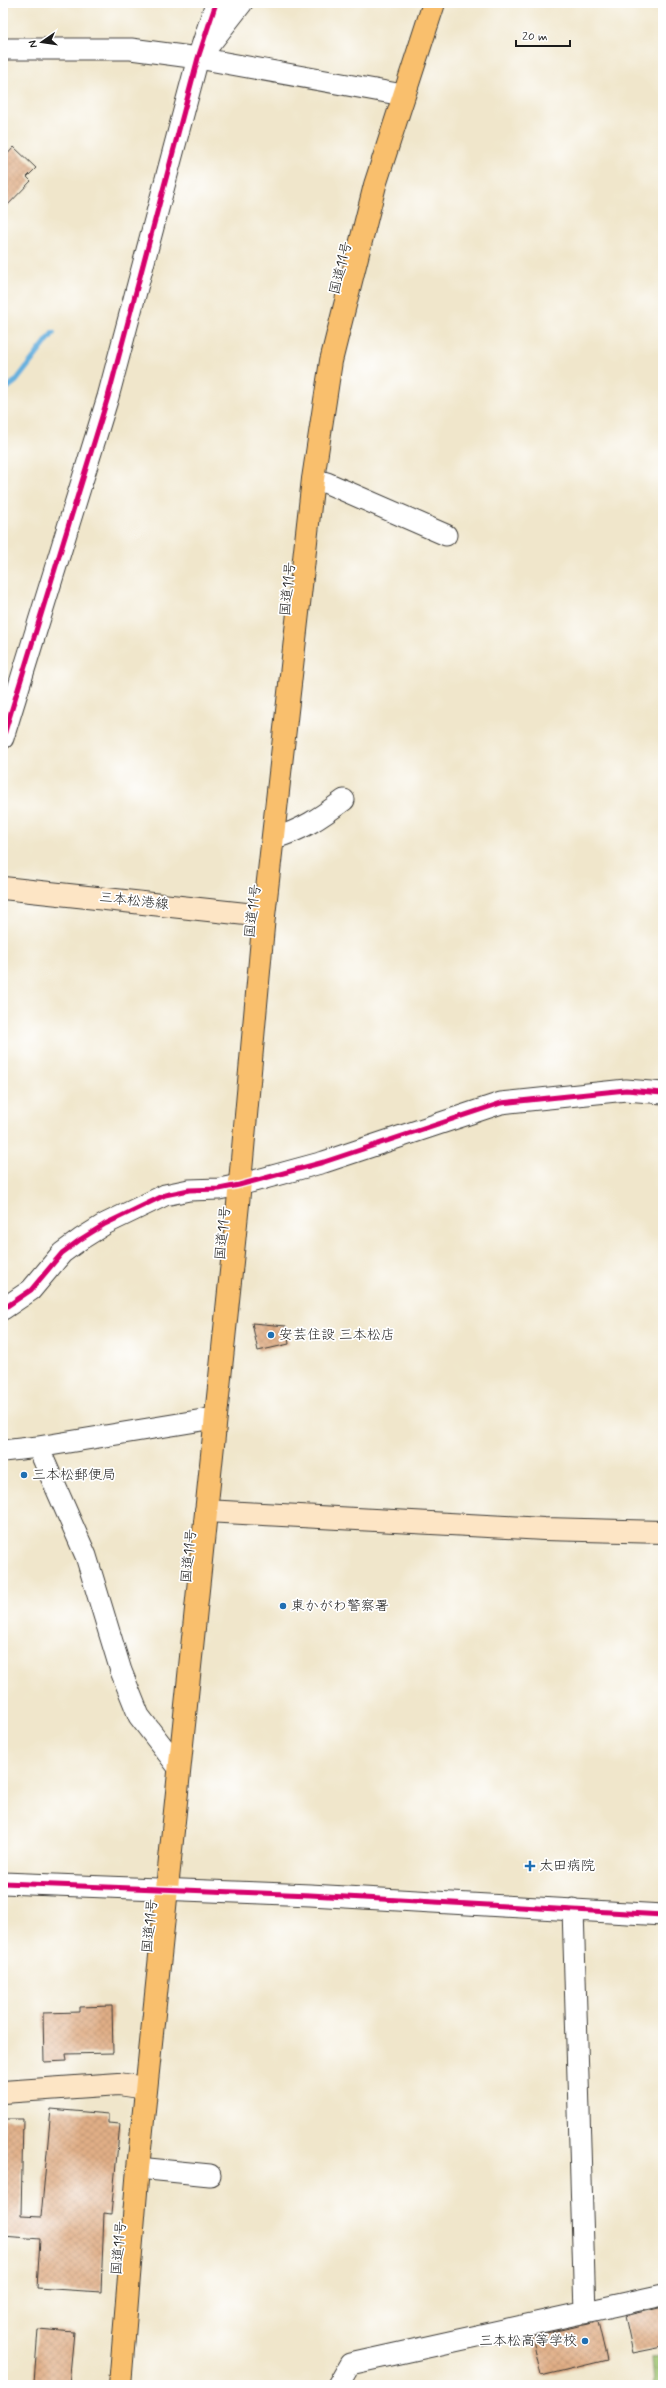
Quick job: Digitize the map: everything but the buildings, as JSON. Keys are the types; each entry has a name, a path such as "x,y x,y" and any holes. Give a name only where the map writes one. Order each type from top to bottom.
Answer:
{"highway":[{"name":"国道11号","path":"120,2385 138,2168 239,1185 264,916 274,838 313,479 331,360 374,185 434,3"}],"street":[{"path":"3,738 108,397 198,58 216,3"},
{"path":"198,58 242,3"},
{"path":"3,50 131,49 198,58 403,95"},
{"path":"313,479 327,483 446,535"},
{"path":"274,838 291,834 314,822 344,800"},
{"name":"三本松港線","path":"3,888 264,916"},
{"path":"3,1309 31,1290 62,1253 105,1224 165,1196 188,1190 218,1189 239,1185 324,1162 501,1103 626,1090 663,1093"},
{"path":"3,1451 38,1447 215,1418"},
{"path":"38,1447 86,1556 120,1671 139,1716 179,1768"},
{"path":"206,1511 544,1529 663,1532"},
{"path":"3,1883 310,1894 663,1915"},
{"path":"573,1909 585,2313"},
{"path":"3,2092 119,2084 146,2088"},
{"path":"138,2168 210,2175"},
{"path":"338,2385 350,2364 663,2295"}],"green space":[{"path":"663,2357 663,2385 654,2385 652,2358"}],"waterway":[{"path":"3,391 16,381 53,333"}],"cycle path":[{"path":"3,738 108,397 198,58 216,3"},
{"path":"3,1309 31,1290 62,1253 81,1239 105,1224 165,1195 189,1190 219,1189 239,1185 324,1162 501,1103 626,1090 663,1093"},
{"path":"3,1883 310,1895 663,1915"}],"place":[{"name":"安芸住設 三本松店","path":"271,1335"},
{"name":"三本松郵便局","path":"24,1475"},
{"name":"東かがわ警察署","path":"283,1606"},
{"name":"太田病院","path":"530,1866"},
{"name":"三本松高等学校","path":"585,2341"}]}
